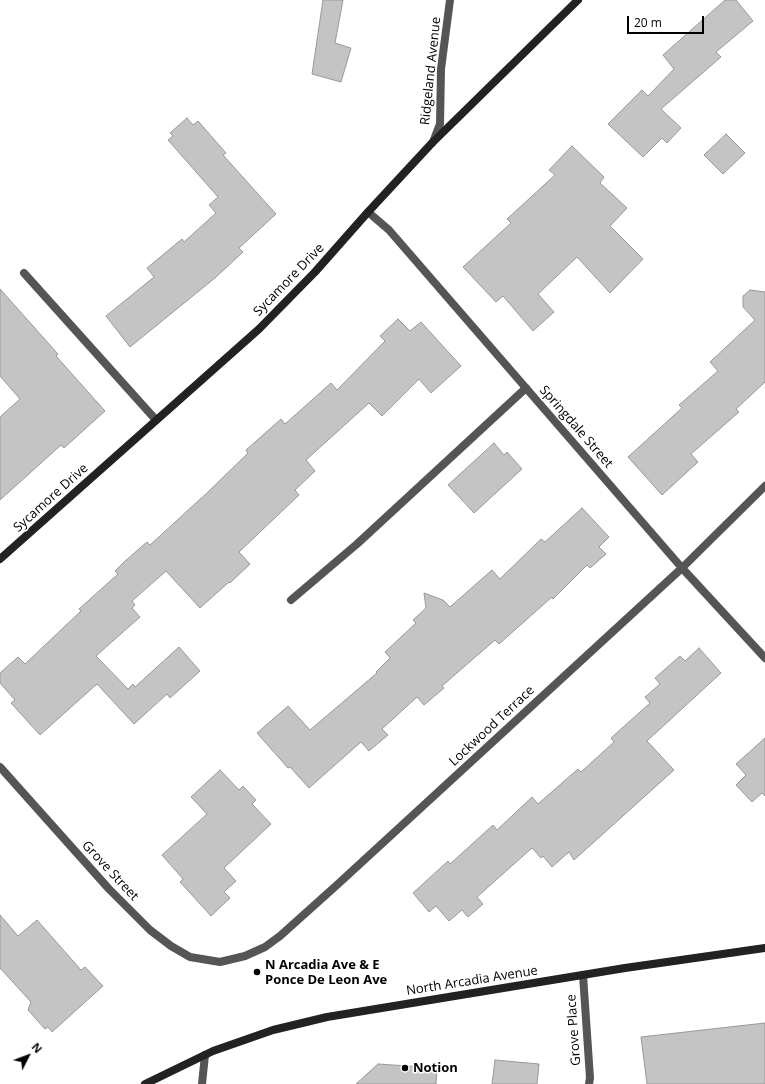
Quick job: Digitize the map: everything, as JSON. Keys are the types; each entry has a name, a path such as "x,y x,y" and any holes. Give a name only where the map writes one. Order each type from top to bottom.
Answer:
{"street":[{"name":"Ridgeland Avenue","path":"432,143 440,124 441,69 450,0"},
{"name":"Sycamore Drive","path":"0,559 259,329 315,272 432,143 578,0"},
{"name":"Springdale Street","path":"368,212 389,230 682,568 765,658"},
{"path":"24,273 156,420"},
{"path":"292,600 356,544 526,388"},
{"name":"Lockwood Terrace","path":"220,962 246,956 265,947 280,936 682,568 765,486"},
{"name":"Grove Street","path":"0,767 110,889 150,930 171,946 190,957 220,962"},
{"name":"North Arcadia Avenue","path":"145,1084 205,1055 273,1030 328,1017 582,975 765,948"},
{"name":"Grove Place","path":"582,975 590,1078 589,1084"},
{"path":"202,1084 205,1055"}],"building":[{"path":"323,0 343,0 335,43 351,48 341,82 312,74"},
{"path":"725,0 736,0 753,21 716,52 721,57 661,109 681,128 667,143 662,138 643,157 608,124 642,90 648,96 674,69 663,55"},
{"path":"187,118 193,125 198,121 226,153 223,155 276,214 239,248 243,252 215,278 130,347 106,316 154,277 147,268 182,239 184,242 216,213 209,205 218,197 168,140 173,136 170,133"},
{"path":"726,134 745,153 723,174 704,155"},
{"path":"572,146 604,177 600,183 627,208 610,226 643,259 610,293 577,257 538,294 554,312 533,331 503,296 496,302 463,267 511,223 507,219 555,175 549,170"},
{"path":"0,289 58,354 56,356 105,411 64,448 61,445 0,500 0,417 20,399 0,376"},
{"path":"750,290 765,292 765,382 736,409 739,412 691,454 698,462 662,495 628,457 682,408 679,405 718,371 710,362 755,320 743,307 743,296"},
{"path":"398,319 410,331 421,322 461,366 431,393 419,379 382,416 369,403 306,460 315,471 295,490 299,495 239,552 250,564 230,583 229,582 200,608 166,571 132,601 135,605 132,608 140,617 96,656 128,689 133,684 135,687 179,647 200,671 170,698 167,694 134,724 97,684 40,735 11,703 15,700 0,683 0,673 18,657 25,664 81,611 79,609 118,574 115,571 125,561 147,542 150,545 209,491 248,453 246,450 281,419 285,424 331,383 337,390 385,341 380,336"},
{"path":"494,443 504,455 507,452 522,469 474,513 448,485"},
{"path":"582,508 609,537 599,547 606,554 590,568 587,565 553,599 552,597 499,644 495,640 442,686 444,688 424,705 417,697 382,729 388,735 369,751 361,742 309,788 290,767 288,768 257,733 288,706 310,730 377,673 376,672 390,658 385,652 416,623 413,620 426,608 424,593 443,600 450,607 492,570 500,579 541,539 545,542"},
{"path":"699,648 721,673 647,741 674,770 574,860 569,852 552,867 543,856 541,858 532,848 477,897 483,904 468,917 462,910 449,921 436,906 429,912 413,893 448,861 450,864 493,825 497,830 532,797 538,804 578,769 581,772 614,742 611,738 650,703 645,697 660,684 655,678 680,656 685,661"},
{"path":"765,738 765,796 762,793 752,802 736,785 746,775 736,764"},
{"path":"220,770 239,790 243,786 256,800 252,804 271,824 224,868 236,881 224,892 230,898 211,916 180,882 183,879 162,855 207,814 191,797"},
{"path":"0,915 18,936 37,920 81,970 85,967 103,986 52,1032 48,1027 45,1029 28,1010 31,1002 0,968"},
{"path":"765,1023 765,1084 647,1084 641,1037"},
{"path":"495,1060 539,1064 537,1084 492,1084"},
{"path":"378,1064 437,1068 436,1084 356,1084"}],"place":[{"name":"N Arcadia Ave & E Ponce De Leon Ave","path":"257,972"},
{"name":"Notion","path":"405,1068"}]}
